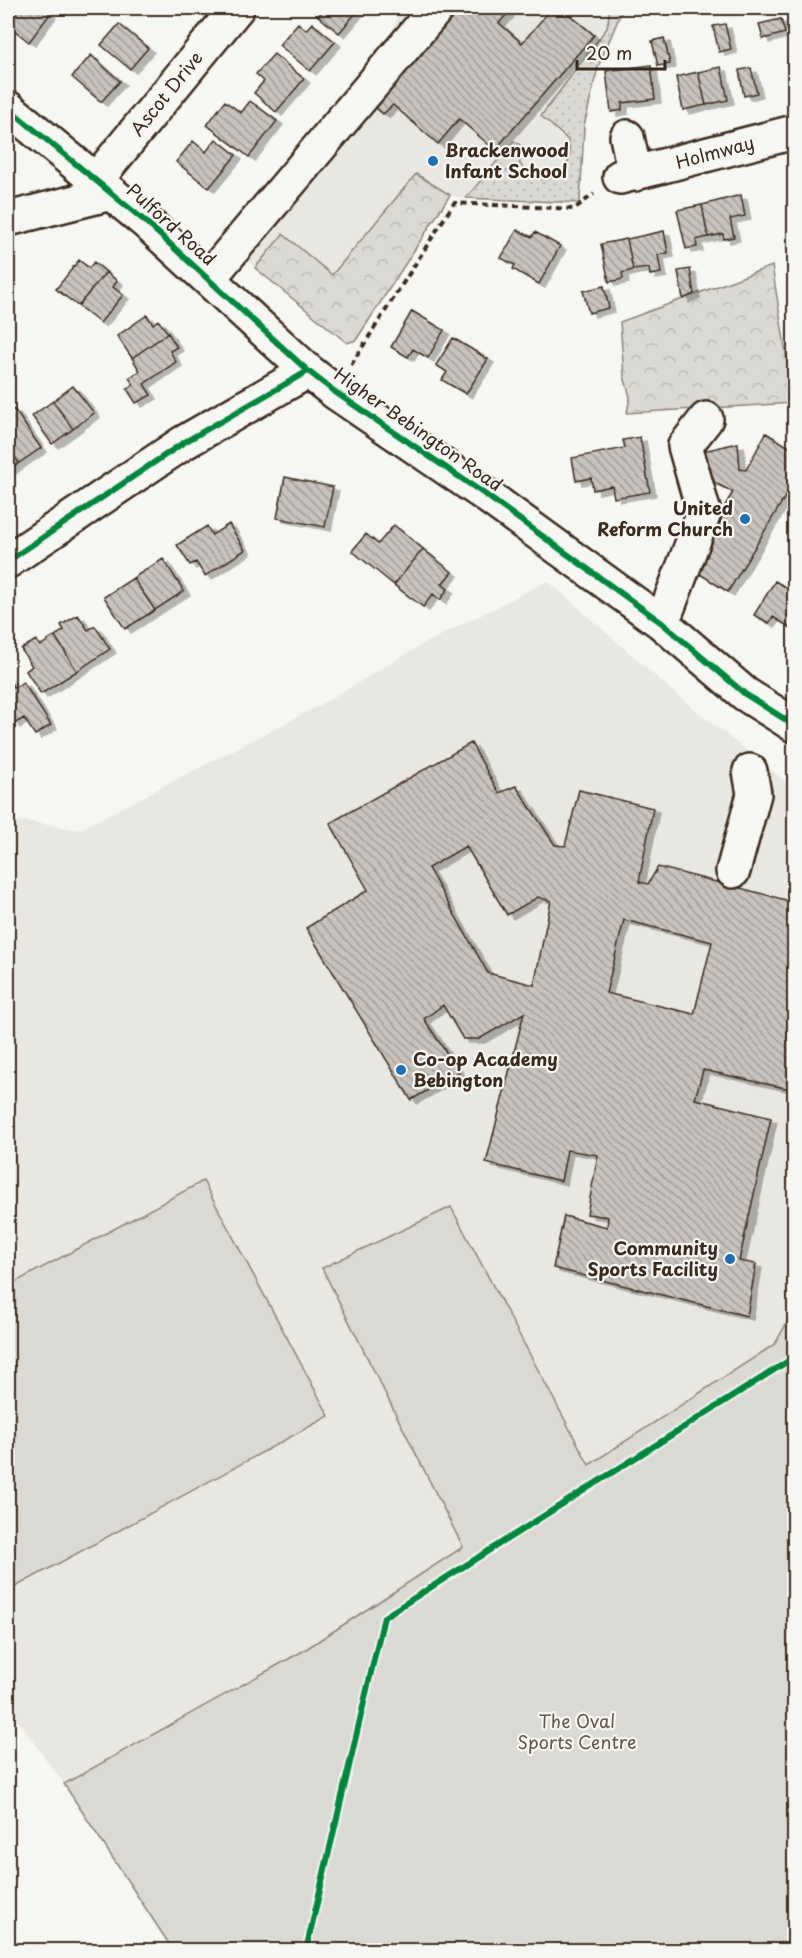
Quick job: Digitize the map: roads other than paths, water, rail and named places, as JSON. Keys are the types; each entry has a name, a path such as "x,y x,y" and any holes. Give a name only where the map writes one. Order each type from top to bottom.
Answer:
{"street":[{"name":"Ascot Drive","path":"104,187 237,8"},
{"path":"208,279 437,8"},
{"name":"Pulford Road","path":"8,108 146,222 308,371"},
{"name":"Holmway","path":"627,137 628,176 795,132"},
{"path":"8,219 104,187"},
{"name":"Higher Bebington Road","path":"8,561 183,443 308,371 483,493 662,623 745,694 795,725"},
{"path":"662,623 704,513 685,446 706,418"},
{"path":"733,871 753,794 750,771"}],"place":[{"name":"Brackenwood Infant School","path":"433,161"},
{"name":"United Reform Church","path":"745,519"},
{"name":"Co-op Academy Bebington","path":"401,1070"},
{"name":"Community Sports Facility","path":"730,1259"}],"park label":[{"name":"The Oval Sports Centre","path":"577,1732"}]}
